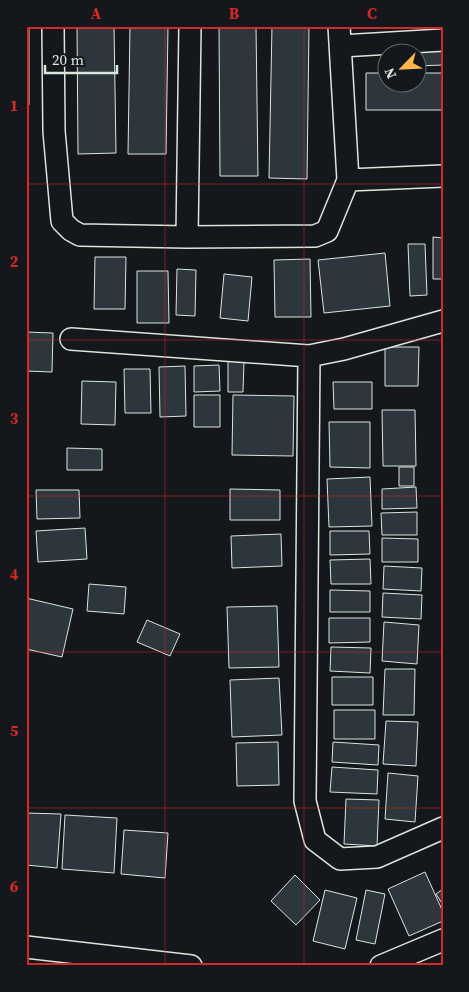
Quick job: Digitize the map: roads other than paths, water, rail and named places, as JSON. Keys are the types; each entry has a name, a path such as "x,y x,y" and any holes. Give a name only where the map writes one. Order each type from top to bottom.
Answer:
{"street":[{"path":"53,26 54,131 62,221 80,235 187,237 315,236 321,234 326,231 348,180 340,36 443,40"},
{"path":"187,237 190,26"},
{"path":"348,180 443,176"},
{"path":"71,339 309,356 344,349 443,321"},
{"path":"309,356 305,801 315,840 340,859 378,857 443,828"},
{"path":"381,966 443,940"},
{"path":"26,948 191,966"}]}
